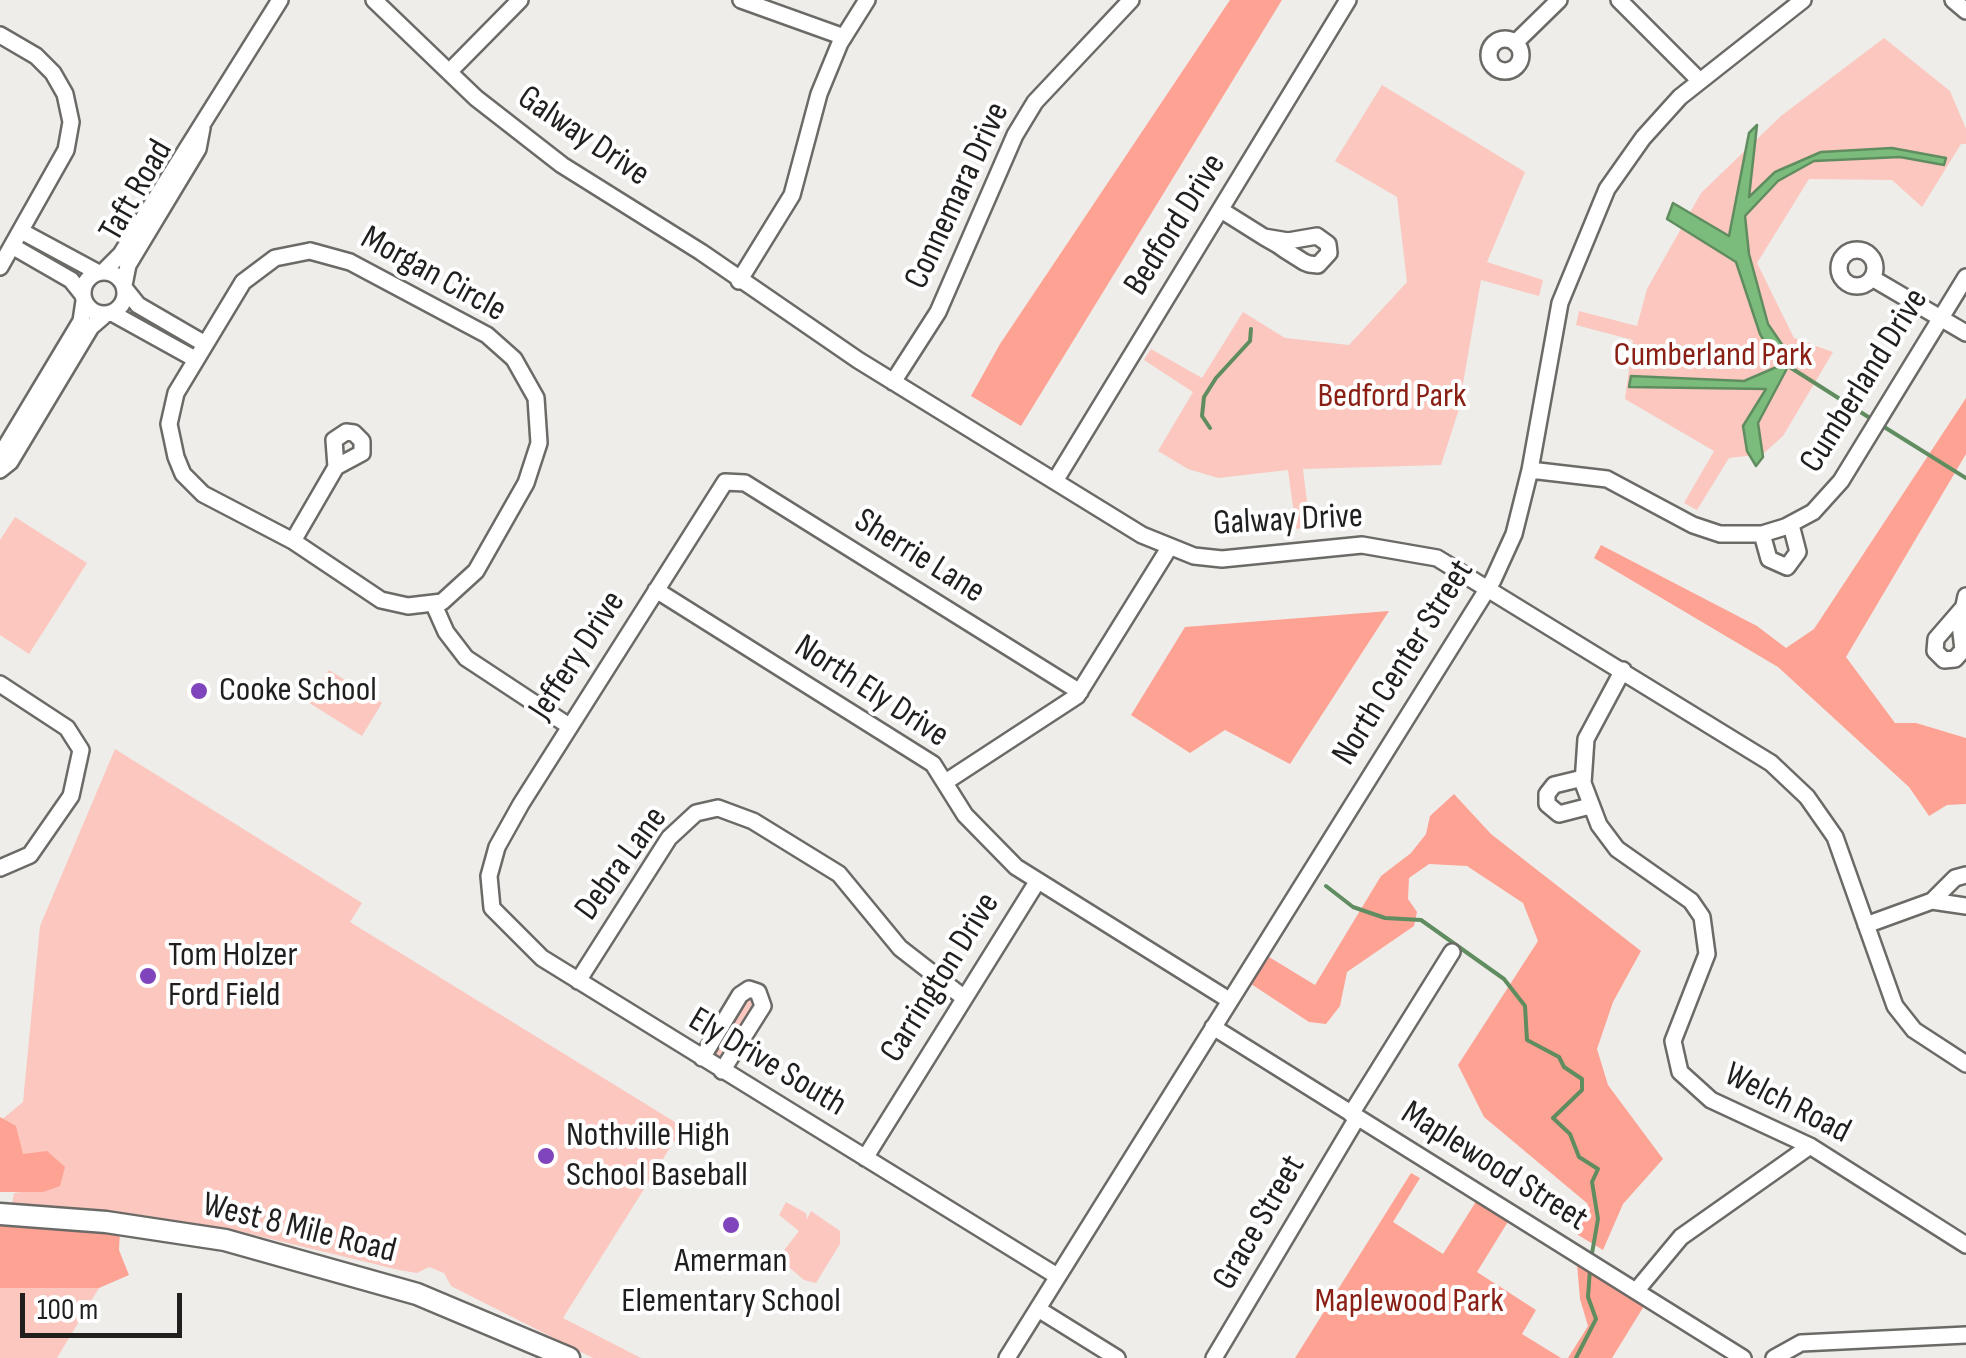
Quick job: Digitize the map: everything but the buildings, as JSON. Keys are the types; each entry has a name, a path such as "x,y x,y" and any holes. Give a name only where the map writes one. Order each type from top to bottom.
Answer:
{"main road":[{"name":"West 8 Mile Road","path":"0,1214 158,1229 277,1253 417,1294 569,1358"}],"street":[{"name":"Taft Road","path":"100,272 118,259 280,0"},
{"name":"Galway Drive","path":"374,0 532,145 893,382 1169,548 1222,559 1324,547 1386,547 1437,558 1623,670 1790,779 1834,837 1895,1006 1904,1020 1966,1064"},
{"path":"449,72 520,0"},
{"path":"741,0 844,37"},
{"path":"739,280 792,195 819,94 844,37 867,0"},
{"name":"Connemara Drive","path":"893,382 938,312 1014,136 1035,102 1131,0"},
{"name":"Bedford Drive","path":"1055,481 1348,0"},
{"path":"1515,43 1558,0"},
{"path":"1620,0 1698,80"},
{"name":"North Center Street","path":"1007,1358 1489,587 1514,534 1530,470 1560,304 1587,228 1642,138 1698,80 1803,0"},
{"path":"1953,0 1966,12"},
{"path":"0,35 46,64 70,108 66,150 0,267"},
{"name":"Taft Road","path":"125,288 128,265 198,149 202,128"},
{"path":"1221,210 1264,237"},
{"path":"0,229 71,280 94,311 109,314 195,359"},
{"path":"17,239 116,275 138,305 205,344"},
{"name":"Morgan Circle","path":"310,251 350,262 473,327 514,358 536,398 540,427 536,458 476,571 451,597 434,604 408,606 381,600 294,541 203,494 183,474 169,424 176,393 205,344 249,275 282,256 310,251"},
{"path":"0,456 81,321 86,280 100,272"},
{"name":"Cumberland Drive","path":"1530,470 1608,478 1706,530 1762,534 1791,524 1813,512 1841,481 1966,277"},
{"path":"1872,278 1966,333"},
{"path":"0,470 10,462 92,327 123,304 125,288"},
{"path":"294,541 336,467"},
{"name":"Jeffery Drive","path":"491,868 504,835 724,482"},
{"name":"Sherrie Lane","path":"724,482 745,483 1080,692"},
{"path":"1762,534 1769,559 1787,567 1798,552 1791,524"},
{"path":"947,781 1064,708 1080,692 1169,548"},
{"name":"North Ely Drive","path":"656,590 934,764 965,815 989,844 1036,882 1230,1000"},
{"path":"434,604 446,632 466,658 570,726"},
{"name":"Welch Road","path":"1623,670 1586,739 1582,778 1590,806 1617,850 1691,901 1702,917 1707,954 1673,1041 1680,1072 1711,1100 1810,1146 1966,1245"},
{"path":"0,684 67,728 81,750 71,796 30,854 0,868"},
{"path":"1582,778 1554,784 1546,800 1559,814 1590,806"},
{"name":"Debra Lane","path":"578,981 670,838 696,813 718,808 753,820 839,874 900,948 963,997"},
{"name":"Ely Drive South","path":"491,868 489,898 501,922 523,944 1058,1276"},
{"path":"1866,925 1932,901 1955,878 1966,875"},
{"name":"Carrington Drive","path":"865,1158 1036,882"},
{"path":"1932,901 1966,906"},
{"name":"Grace Street","path":"1214,1358 1452,952"},
{"path":"702,1058 740,995 749,990 758,992 763,1006 722,1071"},
{"name":"Maplewood Street","path":"1213,1027 1743,1358"},
{"path":"1636,1290 1681,1237 1810,1146"},
{"path":"1038,1309 1117,1358"},
{"path":"1774,1358 1800,1343 1966,1335"}],"green space":[{"path":"1230,0 1282,0 1021,426 971,396 1000,344"},
{"name":"Cumberland Park","path":"1884,38 1950,91 1966,129 1966,144 1961,144 1922,207 1892,180 1809,179 1757,263 1794,338 1833,352 1783,436 1763,454 1729,458 1697,510 1684,503 1714,451 1625,399 1633,340 1576,325 1579,311 1637,326 1647,289 1701,193 1781,116"},
{"name":"Bedford Park","path":"1382,85 1525,172 1487,262 1543,280 1539,296 1481,280 1458,412 1441,465 1303,469 1310,527 1296,529 1288,470 1218,478 1188,469 1158,451 1193,392 1144,360 1151,349 1202,378 1243,312 1285,338 1349,345 1407,282 1397,197 1335,161"},
{"path":"1966,398 1966,454 1846,657 1895,723 1916,723 1966,738 1966,804 1947,805 1929,816 1909,787 1778,667 1594,558 1601,545 1757,626 1786,648 1814,629"},
{"path":"15,517 87,563 29,654 0,635 0,540"},
{"path":"1389,611 1290,764 1225,730 1190,753 1131,715 1185,627"},
{"path":"329,670 382,703 362,736 295,694 307,675 320,683"},
{"path":"115,749 362,903 350,922 683,1127 563,1318 641,1358 593,1358 451,1286 444,1273 429,1267 417,1273 399,1270 238,1231 141,1215 12,1205 14,1193 60,1186 0,1145 0,1121 23,1102 40,926"},
{"path":"1454,794 1491,834 1641,951 1613,1002 1597,1049 1608,1085 1663,1159 1623,1204 1603,1250 1578,1235 1588,1204 1484,1117 1458,1065 1538,941 1523,903 1467,866 1429,864 1409,878 1408,899 1417,912 1414,926 1347,972 1340,1006 1326,1024 1309,1022 1251,984 1269,957 1315,985 1381,876 1411,853 1426,834 1430,816"},
{"path":"751,995 759,1002 719,1059 712,1053"},
{"path":"0,1117 16,1126 23,1154 47,1151 65,1167 60,1186 43,1192 0,1192"},
{"name":"Maplewood Park","path":"1411,1173 1420,1178 1393,1222 1443,1254 1477,1200 1509,1220 1477,1272 1536,1310 1522,1334 1561,1358 1295,1358"},
{"path":"786,1202 806,1213 807,1219 811,1211 840,1231 840,1244 816,1283 804,1280 778,1258 799,1231 779,1215"},
{"path":"0,1226 120,1231 119,1250 129,1275 99,1288 0,1288"},
{"path":"1577,1264 1644,1306 1612,1358 1568,1358 1588,1326 1580,1299"},
{"path":"0,1288 99,1288 57,1358 0,1358"}],"shaded area":[{"path":"1757,125 1749,197 1775,172 1821,152 1892,148 1946,158 1944,165 1900,157 1814,161 1778,181 1745,216 1749,254 1768,324 1792,359 1758,423 1763,457 1756,466 1747,451 1743,426 1766,389 1629,387 1631,376 1744,381 1779,366 1760,334 1736,262 1667,219 1673,203 1729,236 1749,133"}],"waterway":[{"path":"1210,428 1202,416 1204,397 1250,341 1251,329"},
{"path":"1788,366 1873,420"},
{"path":"1881,425 1966,478"},
{"path":"1326,886 1353,907 1385,918 1421,920 1504,979 1525,1006 1527,1040 1559,1057 1564,1067 1582,1079 1582,1090 1553,1118 1570,1134 1579,1157 1598,1169 1592,1182 1598,1219 1591,1259"},
{"path":"1576,1358 1596,1319 1588,1297 1590,1269"}],"place":[{"name":"Cooke School","path":"199,691"},
{"name":"Tom Holzer Ford Field","path":"148,976"},
{"name":"Nothville High School Baseball","path":"546,1156"},
{"name":"Amerman Elementary School","path":"731,1225"}]}
